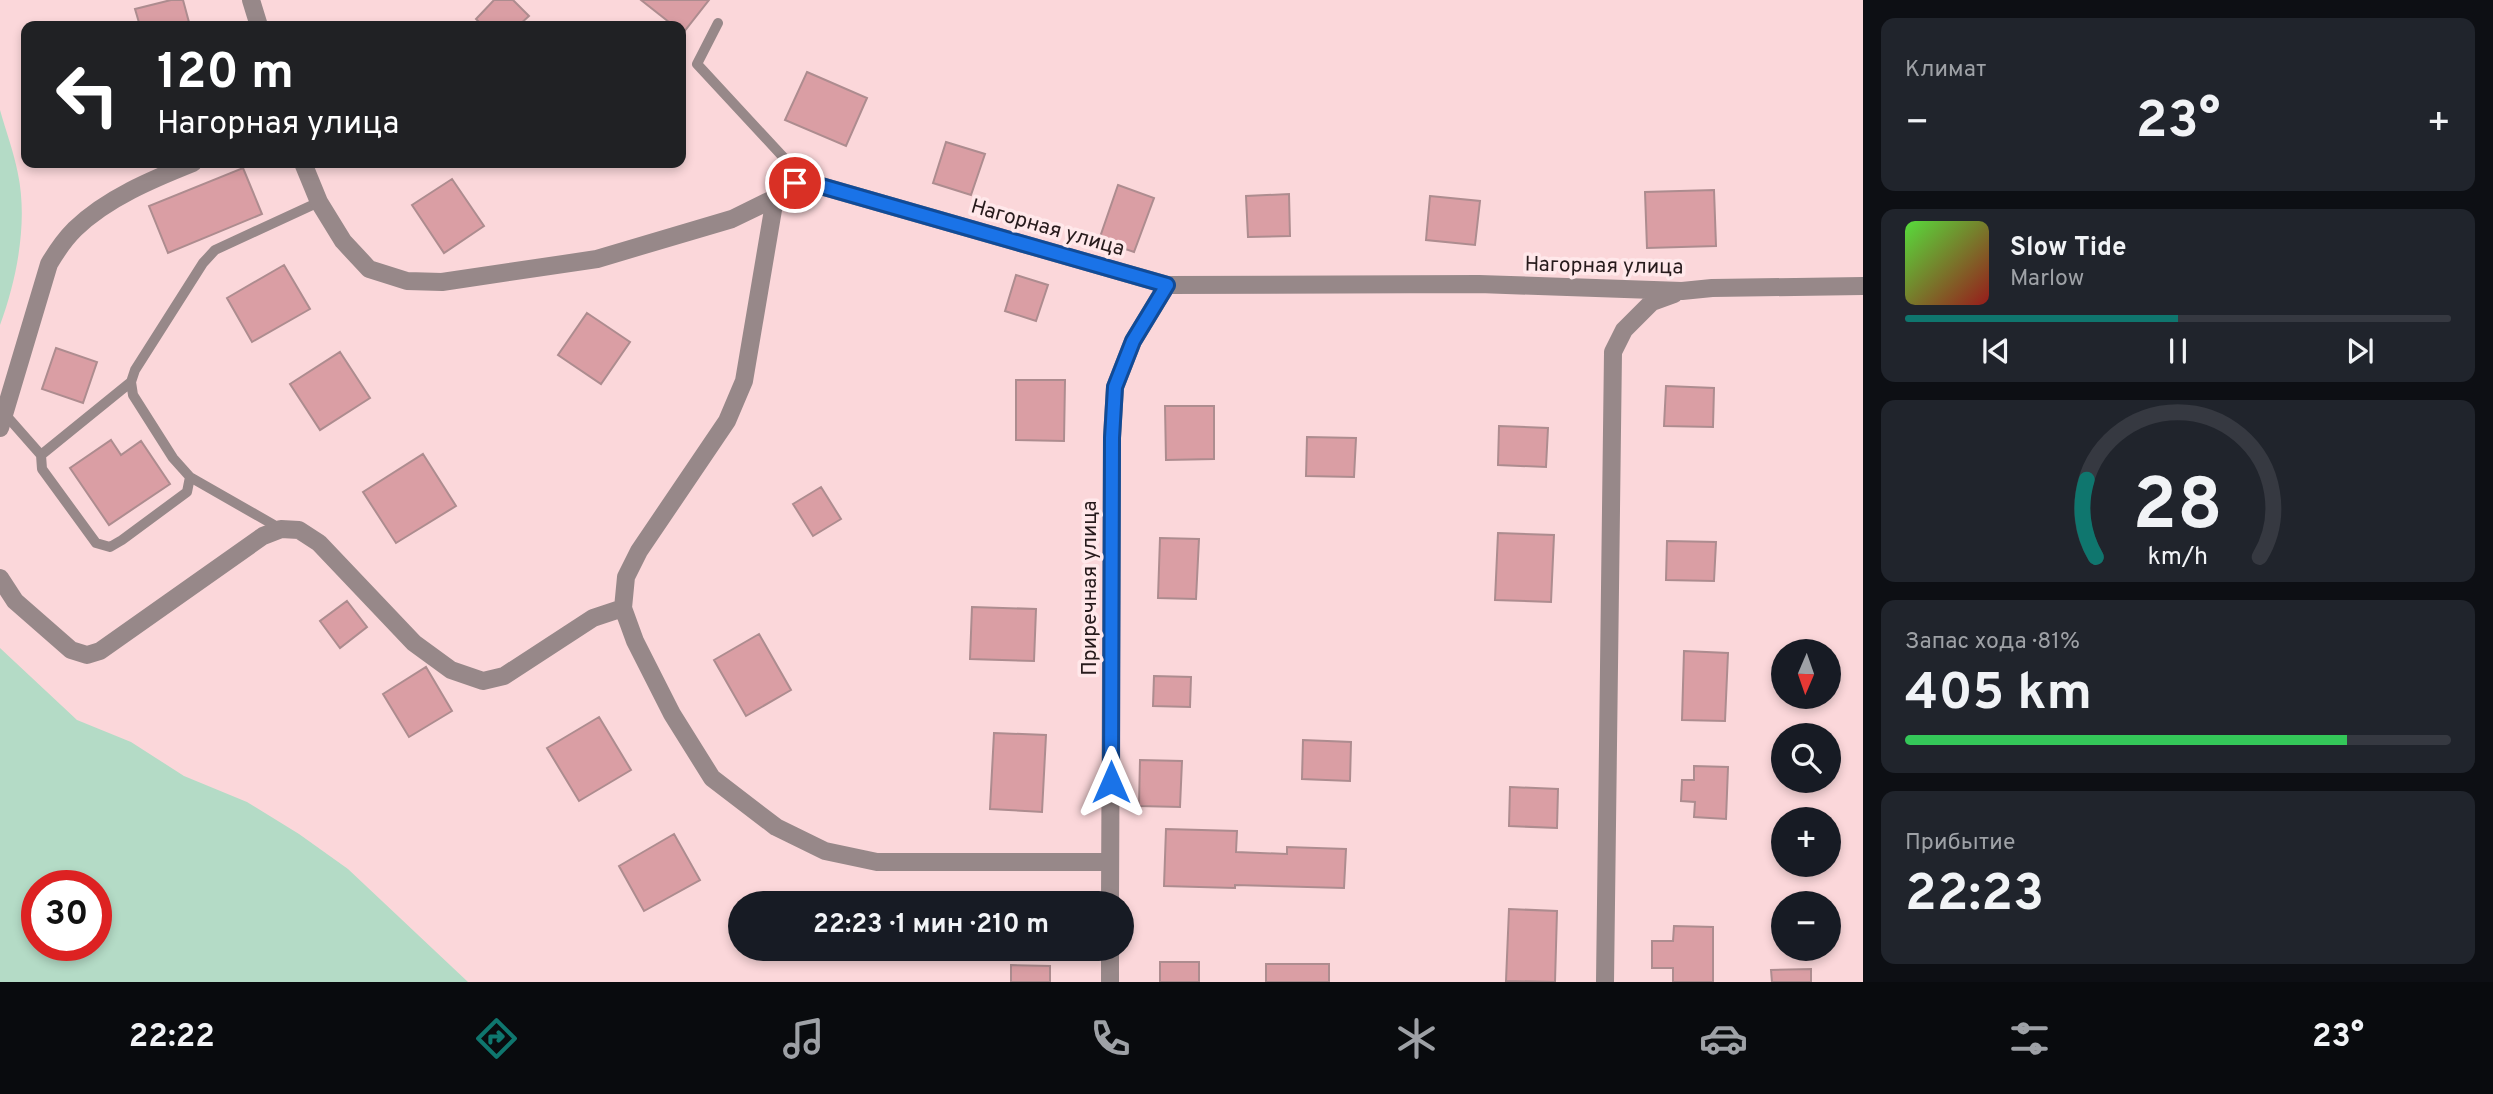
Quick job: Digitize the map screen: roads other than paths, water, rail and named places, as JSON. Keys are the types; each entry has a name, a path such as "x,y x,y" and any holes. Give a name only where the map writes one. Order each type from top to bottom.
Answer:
{"street":[{"path":"251,0 257,21"},
{"path":"2,421 49,264 58,250 75,229 103,208 147,181 180,168"},
{"path":"305,168 319,202 343,241 369,269 407,281 442,282 597,259 732,219 775,198 795,183"},
{"name":"Нагорная улица","path":"795,183 821,186 1167,285 1479,284 1682,291 1712,288 1863,286"},
{"path":"775,198 744,381 727,421 639,551 626,577 623,608 635,640 672,713 712,778 776,828 825,850 877,862 1110,862"},
{"name":"Приречная улица","path":"1110,891 1112,438 1115,387 1133,341 1167,285"},
{"path":"1605,982 1613,352 1624,330 1651,302 1682,291"},
{"path":"0,578 15,601 71,650 87,655 100,651 263,536 282,530 299,530 319,543 414,643 451,670 483,681 504,676 593,618 623,608"},
{"path":"1110,961 1110,982"}],"lane":[{"path":"718,23 697,64 785,159 795,183"},
{"path":"282,530 190,477 173,458 134,395 131,382 135,370 203,263 215,250 319,202"},
{"path":"41,455 131,382"},
{"path":"2,421 41,455 42,469 96,543 110,547 122,540 187,492 190,477"}]}
